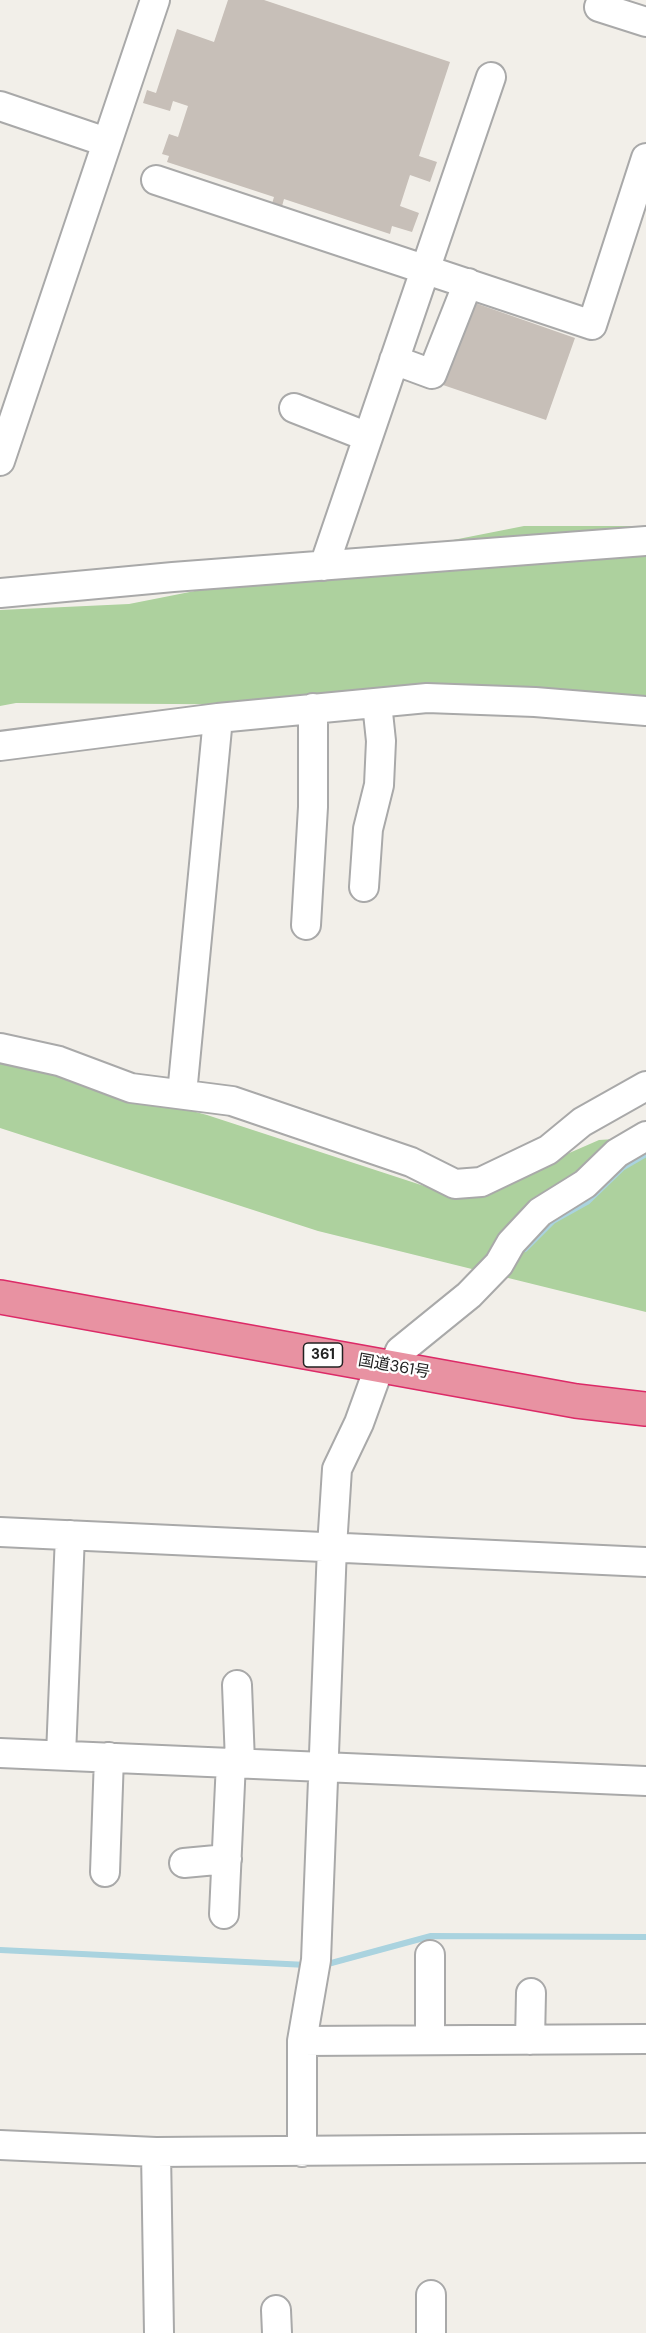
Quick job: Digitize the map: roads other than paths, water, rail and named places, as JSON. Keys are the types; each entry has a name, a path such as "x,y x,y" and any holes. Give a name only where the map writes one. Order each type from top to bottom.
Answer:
{"highway":[{"name":"国道361号","path":"0,1297 576,1401 646,1409"}],"street":[{"path":"0,461 7,413 155,0"},
{"path":"602,0 599,7 646,22"},
{"path":"324,566 491,77"},
{"path":"0,106 106,142"},
{"path":"156,180 592,325 646,158"},
{"path":"394,360 432,374 468,284"},
{"path":"294,408 368,437"},
{"path":"0,593 173,577 646,541"},
{"path":"0,746 218,718 427,698 535,702 646,711"},
{"path":"364,887 368,829 379,785 381,741 377,704"},
{"path":"306,925 313,807 313,708"},
{"path":"182,1094 218,718"},
{"path":"0,1048 59,1061 131,1088 232,1101 411,1162 455,1184 481,1182 548,1150 582,1122 646,1086"},
{"path":"302,2152 302,2041 315,1965 329,1767 338,1547 338,1469 387,1366 400,1352 469,1295 499,1264 511,1243 540,1212 585,1184 617,1153 646,1136"},
{"path":"0,1532 646,1562"},
{"path":"61,1755 70,1535"},
{"path":"224,1914 236,1762 237,1685"},
{"path":"0,1753 646,1781"},
{"path":"105,1872 109,1757"},
{"path":"184,1863 227,1859"},
{"path":"430,1955 430,2040"},
{"path":"530,2040 531,1993"},
{"path":"302,2041 646,2039"},
{"path":"0,2145 156,2152 646,2148"},
{"path":"156,2152 159,2333"},
{"path":"431,2295 432,2333"}],"waterway":[{"path":"525,1249 553,1221 587,1202 622,1168 646,1154"},
{"path":"324,1965 431,1936 646,1937"},
{"path":"0,1950 307,1965"}]}
